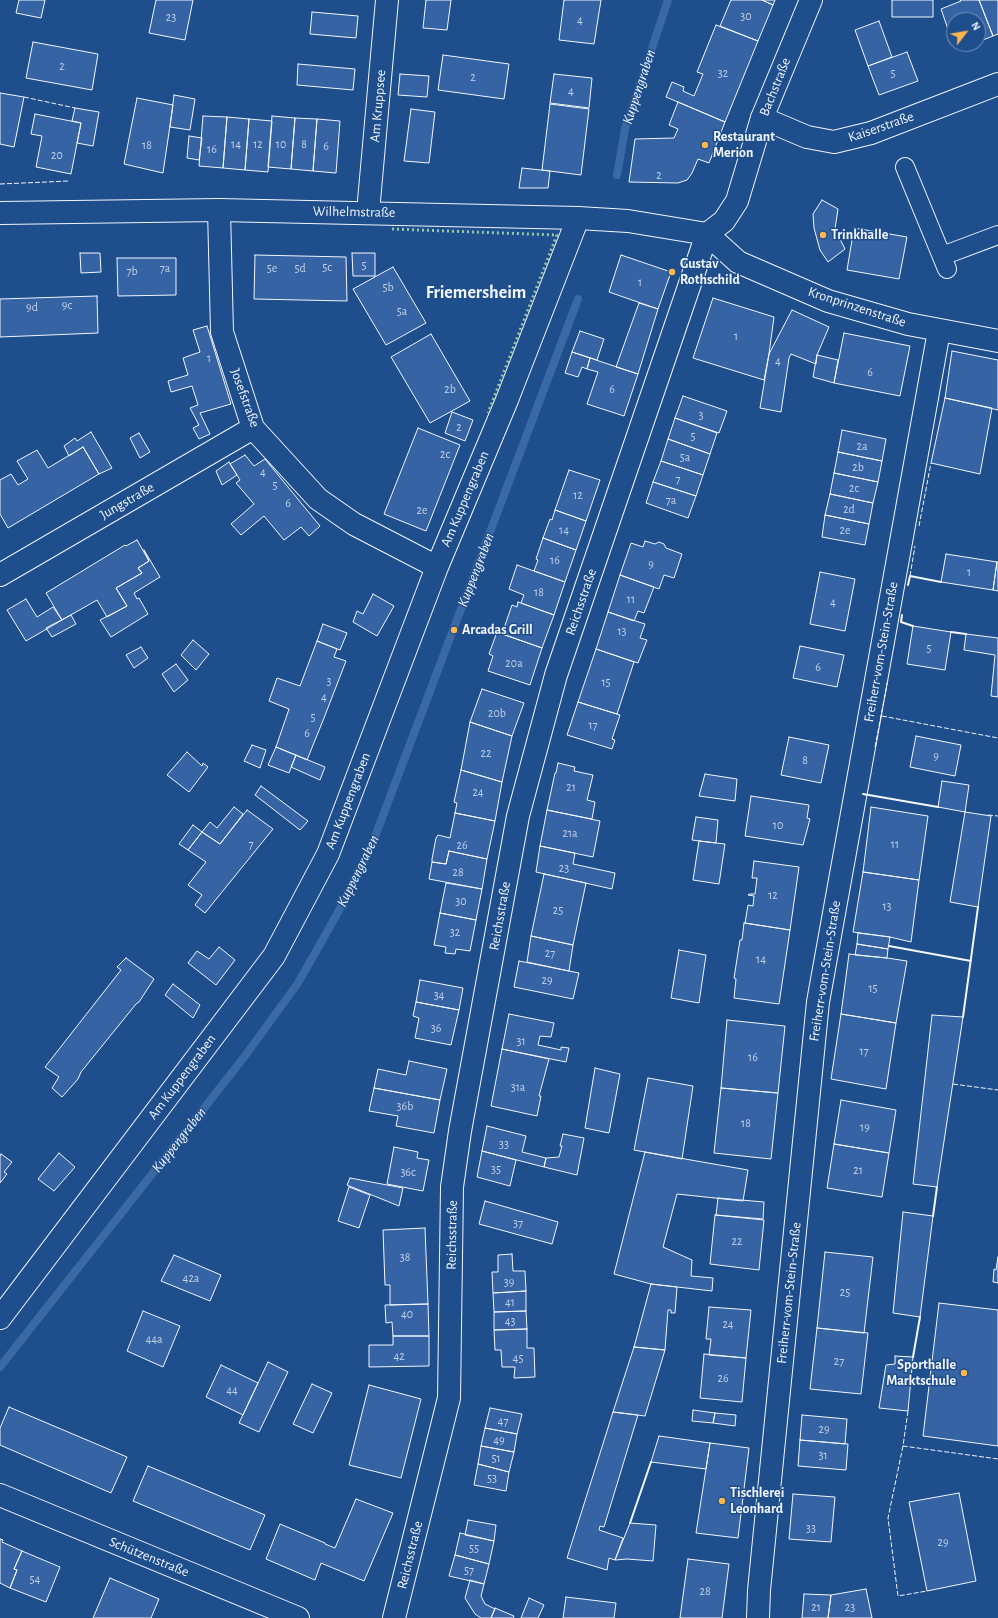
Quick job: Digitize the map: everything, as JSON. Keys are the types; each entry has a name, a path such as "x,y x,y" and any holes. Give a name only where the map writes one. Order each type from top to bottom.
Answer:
{"street":[{"name":"Am Kruppsee","path":"368,212 387,0"},
{"name":"Bachstraße","path":"707,234 724,221 737,201 762,118 810,0"},
{"name":"Kaiserstraße","path":"762,118 807,137 834,142 871,133 998,84"},
{"path":"905,168 944,263 998,235"},
{"name":"Wilhelmstraße","path":"0,213 219,210 368,212 578,218 628,221 707,234"},
{"name":"Josefstraße","path":"219,210 222,332 253,428 318,499 354,524 436,567"},
{"name":"Am Kuppengraben","path":"0,1318 274,956 328,854 436,567 504,408 578,218"},
{"name":"Kronprinzenstraße","path":"707,234 738,262 828,301 908,324 998,341"},
{"name":"Reichsstraße","path":"394,1618 449,1398 452,1186 460,1130 518,816 556,675 707,234"},
{"name":"Freiherr-vom-Stein-Straße","path":"758,1618 761,1574 818,1002 939,331"},
{"name":"Jungstraße","path":"0,575 253,428"},
{"name":"Schützenstraße","path":"0,1495 298,1618"}],"building":[{"path":"19,0 45,0 41,18 16,13"},
{"path":"156,0 193,0 185,40 149,33"},
{"path":"426,0 451,0 447,30 423,28"},
{"path":"564,0 601,0 594,44 559,40"},
{"path":"731,0 762,0 773,5 758,41 720,26"},
{"path":"762,0 775,0 773,5"},
{"path":"892,0 933,0 933,17 892,17"},
{"path":"960,0 979,0 984,12 946,12 946,23 941,9 961,1"},
{"path":"979,0 998,0 998,34 993,36 986,18 986,12 984,12"},
{"path":"312,12 358,16 356,38 310,34"},
{"path":"986,18 993,36 986,39"},
{"path":"879,21 892,57 868,66 855,30"},
{"path":"716,25 758,41 725,122 666,97 672,82 684,87 683,91 694,96 703,74 697,72"},
{"path":"33,42 98,54 92,90 26,78"},
{"path":"907,52 918,81 879,95 868,66"},
{"path":"443,55 509,64 504,99 438,90"},
{"path":"298,64 355,69 353,90 297,85"},
{"path":"400,74 429,76 427,97 398,95"},
{"path":"554,74 592,78 589,108 550,103"},
{"path":"0,93 24,97 14,147 0,144"},
{"path":"174,95 195,99 190,130 170,127"},
{"path":"137,98 173,105 163,173 124,164"},
{"path":"678,102 725,122 709,163 698,159 687,180 678,183 629,182 635,139 674,138 678,129 669,125"},
{"path":"550,104 589,109 581,175 542,170"},
{"path":"75,108 99,112 93,146 77,143 81,123 72,121"},
{"path":"411,109 435,112 429,163 404,161"},
{"path":"35,114 81,123 71,174 36,167 42,136 31,134"},
{"path":"203,116 227,117 223,168 199,166"},
{"path":"272,116 295,118 291,169 268,167"},
{"path":"227,117 249,119 245,170 223,168"},
{"path":"295,118 317,119 313,171 291,169"},
{"path":"249,119 272,121 268,172 245,170"},
{"path":"317,119 340,121 336,173 313,171"},
{"path":"189,136 202,138 199,160 187,158"},
{"path":"522,168 550,171 548,188 519,188"},
{"path":"822,200 838,209 835,229 845,249 828,262 820,250 814,228 813,214"},
{"path":"854,228 907,237 899,279 847,270"},
{"path":"80,253 100,253 101,272 81,273"},
{"path":"352,253 375,253 375,276 353,276"},
{"path":"255,255 346,257 347,301 254,299"},
{"path":"621,255 671,272 658,309 609,292"},
{"path":"117,258 176,258 176,295 118,296"},
{"path":"393,267 426,323 386,345 353,289"},
{"path":"97,296 98,333 0,337 0,299"},
{"path":"713,298 774,317 764,380 693,358"},
{"path":"639,303 658,309 638,374 616,367"},
{"path":"792,310 829,327 817,355 816,364 791,354 789,358 781,412 760,408 769,354"},
{"path":"207,326 231,404 200,413 210,434 199,439 193,428 199,425 190,408 198,405 192,386 171,392 168,381 188,375 183,358 200,352 193,330"},
{"path":"580,331 604,339 597,360 572,352"},
{"path":"844,333 910,346 900,396 834,383"},
{"path":"431,334 470,401 430,423 391,357"},
{"path":"952,351 998,360 998,410 945,398"},
{"path":"572,352 590,358 587,369 582,367 578,377 565,373"},
{"path":"817,355 838,360 834,383 813,377"},
{"path":"590,358 638,374 624,416 587,404 598,372 587,369"},
{"path":"683,396 727,411 719,433 675,418"},
{"path":"945,398 992,408 980,474 931,463"},
{"path":"452,412 473,420 465,441 445,433"},
{"path":"675,418 717,433 710,454 668,439"},
{"path":"418,428 460,445 426,531 384,514"},
{"path":"842,430 886,439 882,461 838,452"},
{"path":"91,432 112,468 99,474 83,447 69,456 64,446 75,438 77,441"},
{"path":"139,433 150,452 140,458 130,438"},
{"path":"668,439 710,454 703,475 661,461"},
{"path":"83,447 99,474 8,528 0,514 0,480 11,474 18,485 28,479 17,461 37,450 48,468"},
{"path":"838,452 882,461 878,482 834,473"},
{"path":"245,455 254,466 265,459 320,526 309,536 301,527 284,540 264,516 241,535 231,524 254,504 236,483 240,480 230,464"},
{"path":"661,461 703,475 696,496 653,482"},
{"path":"229,462 237,475 222,485 216,471"},
{"path":"569,470 600,480 586,521 555,510"},
{"path":"834,473 878,482 873,503 830,494"},
{"path":"653,482 696,496 688,518 646,503"},
{"path":"830,494 873,503 869,524 825,515"},
{"path":"555,510 586,521 576,550 543,538"},
{"path":"825,515 869,524 865,545 822,537"},
{"path":"543,538 576,550 565,582 534,571 538,560 536,559"},
{"path":"137,540 149,561 138,568 142,573 116,588 127,606 107,617 97,600 62,620 46,593 125,545 126,546"},
{"path":"645,541 655,544 659,542 664,544 666,548 682,554 674,578 664,575 659,589 620,575 631,543 643,547"},
{"path":"144,550 160,577 134,593 137,599 139,598 148,614 111,637 100,620 127,606 116,588 142,573 138,568 149,561"},
{"path":"946,554 997,562 993,590 941,582"},
{"path":"998,562 998,591 993,590"},
{"path":"517,565 565,582 554,615 521,603 524,595 509,589"},
{"path":"820,572 855,579 845,631 810,624"},
{"path":"620,575 654,587 644,613 638,611 634,621 608,612"},
{"path":"373,594 394,606 377,636 353,622 357,611 363,614"},
{"path":"26,599 37,617 53,607 62,620 26,641 7,610"},
{"path":"518,602 554,615 542,648 502,634 512,605 517,607"},
{"path":"608,612 645,624 640,638 647,640 638,663 596,649"},
{"path":"71,615 76,624 52,637 46,628"},
{"path":"323,624 347,633 340,650 317,641"},
{"path":"913,626 951,632 945,670 907,664"},
{"path":"497,632 542,648 530,685 488,671 493,656 489,654"},
{"path":"966,634 998,638 998,697 991,696 995,655 964,650"},
{"path":"193,640 209,654 196,670 181,655"},
{"path":"317,641 337,649 334,657 346,661 307,760 276,747 289,709 269,701 277,678 300,686"},
{"path":"800,646 844,655 837,687 793,678"},
{"path":"141,647 148,658 134,668 126,655"},
{"path":"596,649 634,662 617,714 578,702"},
{"path":"176,664 188,680 174,692 162,674"},
{"path":"482,689 524,703 512,736 470,722"},
{"path":"578,702 620,715 612,739 615,740 612,749 567,735"},
{"path":"470,722 512,736 502,782 461,770"},
{"path":"916,736 961,745 955,776 910,767"},
{"path":"789,737 829,745 821,783 781,775"},
{"path":"252,745 266,750 260,768 244,761"},
{"path":"276,747 296,755 289,773 268,765"},
{"path":"187,752 202,766 203,763 208,767 189,792 167,775"},
{"path":"296,755 325,767 320,780 291,767"},
{"path":"558,763 575,767 574,771 593,775 587,800 595,802 592,819 547,810"},
{"path":"461,770 502,782 495,821 455,813 457,803 454,802"},
{"path":"705,774 737,779 735,801 699,796"},
{"path":"942,781 969,785 965,812 938,807"},
{"path":"261,786 308,821 300,830 255,795"},
{"path":"751,796 809,805 807,818 810,819 803,845 745,836"},
{"path":"234,807 243,814 220,844 202,832 210,822 217,828"},
{"path":"871,807 928,816 919,880 863,872"},
{"path":"247,810 273,829 205,913 195,905 202,895 188,885 206,862 188,850 202,832 220,844"},
{"path":"547,810 600,821 593,857 540,846"},
{"path":"965,812 991,816 978,907 950,902"},
{"path":"455,813 495,821 487,859 449,851 446,864 432,862 436,838 438,835 450,838"},
{"path":"696,817 718,820 716,843 692,840"},
{"path":"193,825 202,832 188,850 179,844"},
{"path":"699,841 725,844 719,884 693,880"},
{"path":"540,846 575,853 573,864 615,873 612,889 536,872"},
{"path":"449,851 487,859 482,889 429,879 432,862 446,864"},
{"path":"754,861 799,867 790,930 745,923 748,905 753,906 754,896 748,895 755,894 757,878 752,878"},
{"path":"863,872 919,880 911,942 890,937 853,932"},
{"path":"544,874 586,883 573,945 531,936"},
{"path":"446,883 482,889 476,920 440,913"},
{"path":"440,913 476,920 470,951 456,949 455,954 445,953 446,947 434,945"},
{"path":"744,923 790,930 779,1004 734,998 736,979 734,978"},
{"path":"858,933 890,937 888,949 857,944"},
{"path":"531,936 573,945 569,971 527,962"},
{"path":"857,944 888,949 887,958 855,955"},
{"path":"219,947 235,960 216,985 188,963 197,951 209,959"},
{"path":"679,950 706,955 699,1003 671,998"},
{"path":"849,954 907,961 896,1023 841,1014"},
{"path":"126,958 154,979 139,1002 62,1097 52,1088 59,1077 45,1067 121,970 117,967"},
{"path":"519,961 579,973 573,999 514,987"},
{"path":"420,980 463,988 459,1010 416,1002"},
{"path":"173,984 200,1005 193,1018 165,995"},
{"path":"416,1002 459,1010 451,1045 415,1038 419,1018 413,1016"},
{"path":"509,1014 554,1023 551,1037 540,1036 538,1045 561,1050 561,1047 569,1048 566,1062 502,1049"},
{"path":"841,1014 896,1023 886,1089 831,1079"},
{"path":"932,1015 963,1017 937,1187 913,1184"},
{"path":"727,1020 785,1026 778,1093 721,1088"},
{"path":"502,1049 549,1059 539,1096 541,1096 537,1116 491,1106"},
{"path":"409,1061 447,1069 440,1100 374,1088 378,1069 406,1075"},
{"path":"595,1068 620,1074 609,1133 585,1128"},
{"path":"648,1078 693,1086 682,1159 634,1150"},
{"path":"374,1088 440,1100 434,1133 396,1126 398,1116 369,1111"},
{"path":"721,1088 778,1093 771,1159 714,1153"},
{"path":"841,1100 896,1110 889,1153 834,1144"},
{"path":"487,1126 526,1136 522,1152 546,1158 544,1167 482,1151"},
{"path":"563,1134 584,1138 577,1175 544,1167 546,1158 559,1157"},
{"path":"834,1144 889,1153 882,1197 827,1188"},
{"path":"394,1147 418,1152 417,1158 429,1160 423,1191 387,1184"},
{"path":"482,1151 516,1160 510,1186 477,1177"},
{"path":"645,1152 748,1170 743,1201 677,1194 663,1247 692,1260 691,1276 713,1278 712,1291 651,1284 614,1274"},
{"path":"59,1153 75,1167 54,1191 38,1179"},
{"path":"1,1154 12,1162 4,1172 7,1174 0,1183 0,1156"},
{"path":"350,1178 403,1188 399,1206 347,1185"},
{"path":"349,1187 370,1195 359,1228 338,1221"},
{"path":"718,1198 764,1202 763,1219 716,1215"},
{"path":"485,1201 558,1222 552,1244 479,1224"},
{"path":"903,1212 933,1216 920,1317 893,1313"},
{"path":"715,1215 764,1220 759,1270 710,1264"},
{"path":"425,1228 428,1304 390,1305 390,1285 385,1285 383,1230"},
{"path":"825,1252 873,1257 864,1333 817,1328"},
{"path":"512,1254 513,1271 525,1271 526,1291 493,1293 492,1272 498,1272 498,1255"},
{"path":"174,1255 221,1275 210,1301 161,1281"},
{"path":"998,1257 998,1283 993,1282 994,1269 996,1270"},
{"path":"651,1284 677,1287 675,1313 671,1313 671,1310 668,1310 665,1350 634,1347"},
{"path":"526,1291 526,1311 494,1312 493,1293"},
{"name":"Sporthalle Marktschule","path":"939,1303 998,1310 998,1446 923,1436"},
{"path":"428,1304 429,1336 393,1336 392,1322 386,1323 385,1305"},
{"path":"709,1307 751,1310 746,1358 709,1355 711,1339 706,1339"},
{"path":"143,1311 180,1326 163,1367 127,1351"},
{"path":"526,1311 527,1329 494,1330 494,1312"},
{"path":"817,1328 868,1333 861,1394 810,1389"},
{"path":"527,1329 527,1348 534,1348 535,1377 514,1378 515,1367 502,1367 501,1350 495,1350 494,1330"},
{"path":"393,1336 429,1336 429,1366 369,1367 369,1345 393,1345"},
{"path":"634,1347 665,1350 645,1416 613,1412"},
{"path":"704,1354 746,1358 742,1402 700,1398"},
{"path":"895,1356 913,1357 908,1411 879,1408 886,1365 895,1364"},
{"path":"268,1362 288,1372 259,1432 239,1423"},
{"path":"221,1365 258,1383 243,1415 206,1397"},
{"path":"312,1384 332,1393 313,1433 293,1424"},
{"path":"369,1385 421,1399 401,1478 349,1465"},
{"path":"9,1407 127,1457 111,1493 0,1445 0,1428"},
{"path":"490,1408 522,1414 517,1434 485,1428"},
{"path":"693,1410 715,1413 713,1423 692,1421"},
{"path":"613,1412 638,1415 604,1527 600,1526 599,1530 623,1538 615,1560 609,1558 607,1570 567,1558"},
{"path":"715,1413 736,1415 735,1426 713,1423"},
{"path":"802,1415 847,1419 845,1444 800,1440"},
{"path":"485,1428 517,1434 514,1452 481,1446"},
{"path":"659,1436 710,1443 706,1469 651,1462"},
{"path":"800,1440 848,1444 846,1470 798,1466"},
{"name":"Tischlerei Leonhard","path":"710,1443 749,1448 738,1538 696,1533"},
{"path":"481,1446 514,1452 509,1472 478,1464"},
{"path":"478,1464 509,1472 506,1491 474,1485"},
{"path":"148,1466 265,1515 250,1550 133,1501"},
{"path":"959,1493 976,1581 927,1591 909,1502"},
{"path":"793,1494 835,1497 831,1542 789,1539"},
{"path":"356,1499 393,1513 364,1581 321,1563 315,1580 266,1559 280,1524 335,1548"},
{"path":"468,1520 496,1525 494,1541 465,1535"},
{"path":"630,1523 656,1525 653,1561 627,1559 615,1560"},
{"path":"460,1533 494,1541 489,1564 455,1555"},
{"path":"0,1539 3,1540 2,1542 22,1551 14,1569 17,1570 10,1588 0,1583"},
{"path":"22,1551 60,1567 46,1602 10,1588 17,1570 14,1569"},
{"path":"455,1555 489,1564 484,1584 449,1576"},
{"path":"688,1559 729,1564 722,1618 680,1618"},
{"path":"110,1578 159,1599 151,1618 93,1618"},
{"path":"470,1580 484,1584 481,1596 485,1604 495,1609 491,1618 481,1618 475,1614 465,1598"},
{"path":"866,1589 872,1618 828,1618 831,1595"},
{"path":"804,1594 831,1595 828,1618 802,1618"},
{"path":"566,1597 616,1603 614,1618 563,1618"},
{"path":"529,1598 544,1605 538,1618 521,1618"},
{"path":"495,1608 514,1616 513,1618 491,1618"}],"waterway":[{"name":"Kuppengraben","path":"617,175 625,129 668,0"},
{"name":"Kuppengraben","path":"0,1367 245,1056 298,983 336,916 373,842 578,299"}],"hedge":[{"path":"392,229 557,235 488,413"}],"fence":[{"path":"24,97 75,108"},
{"path":"0,184 69,181"},
{"path":"919,526 931,463"},
{"path":"910,576 915,546"},
{"path":"875,747 888,679"},
{"path":"882,716 998,738"},
{"path":"988,815 998,816"},
{"path":"953,1084 998,1090"},
{"path":"908,1411 903,1446 998,1459"},
{"path":"903,1446 888,1518 898,1596 927,1591"}],"wall":[{"path":"908,585 910,576 941,582"},
{"path":"902,615 901,622 913,626"},
{"path":"951,632 966,634"},
{"path":"863,794 938,807"},
{"path":"963,1017 978,907"},
{"path":"889,946 971,961"},
{"path":"933,1216 937,1187"},
{"path":"913,1357 920,1317"},
{"path":"630,1523 651,1462"}],"place":[{"name":"Restaurant Merion","path":"705,145"},
{"name":"Trinkhalle","path":"823,235"},
{"name":"Gustav Rothschild","path":"672,272"},
{"name":"Arcadas Grill","path":"454,630"},
{"name":"Sporthalle Marktschule","path":"964,1373"},
{"name":"Tischlerei Leonhard","path":"722,1501"}],"district":[{"name":"Friemersheim","path":"476,293"}]}
